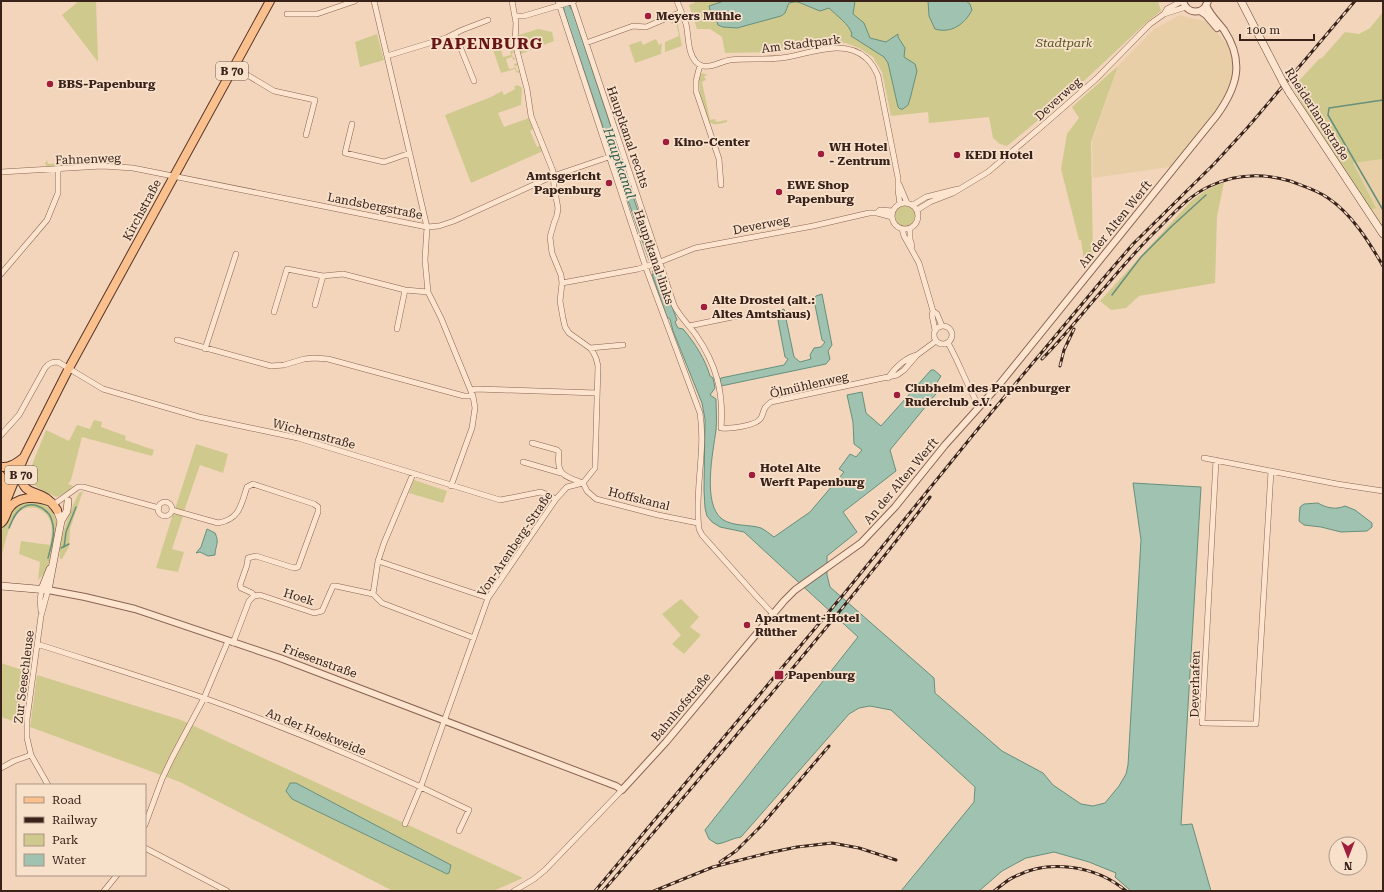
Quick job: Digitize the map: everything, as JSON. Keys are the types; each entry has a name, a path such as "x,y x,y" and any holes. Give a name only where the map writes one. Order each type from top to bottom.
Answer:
{"main road":[{"name":"Kirchstraße","path":"1,516 24,457 69,368 111,295 270,1"},
{"name":"Rheiderlandstraße","path":"1241,1 1289,92 1383,234"},
{"name":"Kirchstraße","path":"1,516 21,476 37,432"},
{"path":"1,467 9,466 18,462 24,457"},
{"path":"1,476 5,488 4,506"},
{"path":"21,476 21,482 26,488 46,498 54,506 61,521"},
{"path":"1,523 3,522 8,510 15,503 27,498 44,500 54,506"},
{"path":"45,589 53,562 61,521 67,511 68,501"},
{"name":"Friesenstraße","path":"1,586 45,589"}],"street":[{"path":"287,14 318,14 355,1"},
{"path":"374,1 427,227 425,260 428,292 441,318 472,393 475,408 472,428 451,486"},
{"path":"512,1 515,16 515,42 527,89 531,116 551,165 553,176 558,208 550,237 552,253 561,275 562,283 560,301 565,327 572,336 590,348 596,358 598,366 596,468 583,483"},
{"path":"677,1 686,24 691,54 695,61 700,65 696,81 696,90 719,159 721,185"},
{"path":"515,16 524,16 560,4 572,2"},
{"name":"Hauptkanal rechts","path":"572,2 586,42 653,264 677,312 696,336 711,362 718,379 722,415 721,428"},
{"path":"1184,3 1192,12 1200,11 1207,3"},
{"name":"Deverweg","path":"917,210 926,204 952,193 988,172 1041,128 1096,79 1150,24 1184,3"},
{"name":"An der Alten Werft","path":"795,590 861,543 895,506 945,445 1024,354 1217,115 1234,87 1237,72 1235,56 1225,31 1210,12 1207,3"},
{"name":"Hauptkanal links","path":"560,4 609,157 653,264 700,413 702,433 698,523"},
{"name":"An der Alten Werft","path":"1200,11 1206,15 1230,43"},
{"path":"586,42 633,26 646,27 681,12"},
{"path":"387,56 455,34 488,20"},
{"path":"455,34 474,81"},
{"name":"Am Stadtpark","path":"700,65 709,66 730,60 781,58 824,49 837,48 848,49 866,57 872,64 878,76 899,183 906,203"},
{"path":"234,67 274,91 315,100 306,135"},
{"path":"352,124 345,153 384,162 410,153"},
{"name":"Landsbergstraße","path":"174,176 427,227 438,226 454,221 553,176 609,157"},
{"name":"Fahnenweg","path":"1,172 118,166 154,171 174,176"},
{"path":"1,274 47,220 58,193 58,170"},
{"name":"Am Stadtpark","path":"899,183 898,190 900,204"},
{"name":"Deverweg","path":"913,205 926,197 959,188"},
{"path":"902,229 910,228 917,222 917,210 913,205 906,203 900,204 893,211 892,217 895,224 902,229 904,236 919,263 933,312 932,315 935,330 934,335 936,341 942,344 948,343 951,340 951,332 949,328 942,326 935,330"},
{"name":"Deverweg","path":"562,283 653,264 695,248 877,213 880,210 893,211"},
{"name":"Deverweg","path":"877,213 892,217"},
{"path":"910,228 910,239 915,256"},
{"path":"206,349 236,254"},
{"path":"274,312 287,268 323,276 343,274 405,290 428,292"},
{"path":"315,305 323,276"},
{"path":"397,329 405,290"},
{"path":"933,312 937,314 942,326"},
{"path":"689,326 737,316"},
{"path":"177,340 271,366 284,365 304,358 328,359 464,396 472,393 476,389 597,394"},
{"name":"Ölmühlenweg","path":"721,428 733,428 755,422 760,419 764,408 770,402 897,376 917,354 936,341"},
{"path":"948,343 966,383 979,406"},
{"path":"590,348 623,345"},
{"name":"Wichernstraße","path":"1,435 18,415 48,364 58,362 103,389 199,417 298,438 500,500 541,492 556,499"},
{"path":"532,443 557,450 558,463 561,473"},
{"path":"1204,458 1337,484 1383,491"},
{"name":"Deverhafen","path":"1216,460 1202,723 1256,724 1271,471"},
{"name":"Hoffskanal","path":"523,462 561,473 567,478 583,483 587,491 596,498 658,515 698,523"},
{"path":"373,594 378,561 384,543 413,474"},
{"name":"Von-Arenberg-Straße","path":"445,720 488,598 556,499 567,487 583,483"},
{"path":"146,822 172,758 204,698 249,601 254,596 241,588 240,585 248,558 256,556 294,568 298,567 318,512 318,507 314,504 253,484 247,487 238,513 222,522 218,523 172,510 171,506 165,503 161,504 159,508 160,514 164,516 168,515 172,510"},
{"path":"54,506 78,487 83,486 159,508"},
{"path":"54,506 68,501 75,490"},
{"path":"698,523 702,535 773,614"},
{"path":"378,561 488,598"},
{"name":"Hoek","path":"254,596 260,595 314,613 322,611 333,586 336,586 373,594 382,603 474,638"},
{"name":"Zur Seeschleuse","path":"45,589 40,599 42,616 27,720 27,738 31,756 47,784"},
{"name":"Friesenstraße","path":"45,589 85,596 135,609 331,677 611,784 622,790"},
{"name":"Bahnhofstraße","path":"514,891 534,880 545,870 622,790 666,742 784,601 795,590"},
{"name":"An der Hoekweide","path":"37,644 204,698 286,729 421,786 469,810 460,831"},
{"path":"405,824 421,786 445,720"},
{"path":"1,768 14,760 31,756"},
{"path":"146,849 227,891"},
{"path":"104,891 117,876"}],"shaded area":[{"path":"1180,15 1207,21 1227,44 1232,57 1233,72 1231,86 1226,97 1170,167 1093,178 1092,142 1118,66 1154,29"},
{"path":"1383,159 1383,229 1370,210 1375,208 1353,163"}],"green space":[{"path":"79,1 96,1 98,62 62,15"},
{"name":"Stadtpark","path":"698,1 1158,1 1161,11 1148,21 1070,94 1007,146 1000,144 993,138 989,117 929,123 928,112 891,116 882,72 873,57 859,48 846,43 828,43 772,52 725,53 722,37 710,29 697,29 689,5"},
{"path":"1383,12 1383,159 1353,163 1376,208 1370,210 1305,109 1294,89 1296,84 1345,32 1359,34 1370,28"},
{"path":"677,20 682,46 665,52 665,42 679,36 676,23 672,24 671,22"},
{"path":"538,29 552,32 554,41 521,54 518,42 519,35"},
{"path":"377,34 384,60 360,67 355,42"},
{"path":"500,37 500,47 503,57 511,55 508,42 510,40 513,41 509,42 511,51 515,51 512,53 513,58 517,58 513,60 512,57 506,59 509,69 515,68 514,64 518,63 519,65 515,66 517,71 520,70 520,72 517,73 515,69 501,73 492,47 492,40"},
{"path":"656,39 659,45 662,43 661,54 635,63 629,45 641,41 643,45"},
{"path":"1118,66 1091,142 1093,258 1085,268 1081,240 1079,240 1061,169 1067,134 1079,118 1072,107"},
{"path":"702,73 708,75 704,76 706,80 702,82 710,120 715,119 716,122 727,120 727,122 714,124 708,120 699,89 699,79"},
{"path":"517,85 522,89 521,105 498,113 504,127 529,118 533,129 530,131 537,147 541,145 543,151 471,183 445,115 491,97 502,91 504,95 515,89 514,87"},
{"path":"98,155 99,160 96,163 48,167 45,164 47,160 48,164 98,159"},
{"path":"1224,182 1217,217 1215,283 1139,296 1126,308 1111,310 1100,301 1191,201 1205,191"},
{"path":"905,206 912,209 915,216 912,223 905,226 898,223 895,216 898,209"},
{"path":"94,420 102,422 101,427 126,436 125,440 154,450 152,456 82,437 71,480 68,484 73,486 65,493 56,497 37,487 31,480 30,470 46,430 69,441 77,425 90,429"},
{"path":"196,444 228,454 223,473 200,465 184,511 175,509"},
{"path":"414,480 447,491 443,503 409,493"},
{"path":"83,491 70,529 69,547 62,559 60,559 61,544 65,526 79,493"},
{"path":"36,501 45,505 53,513 55,516 57,531 47,569 38,580 40,562 19,554 21,541 50,545 52,526 49,518 41,510 37,508 26,508 17,514 9,529 1,558 1,533 12,510 22,502"},
{"path":"173,514 183,516 172,549 184,552 178,572 156,568"},
{"path":"681,599 699,617 690,627 701,635 684,654 672,644 681,635 662,614"},
{"path":"1,663 25,671 19,723 1,717"},
{"path":"37,675 181,720 523,878 493,891 393,891 180,782 30,727","holes":["290,783 296,783 450,865 446,874 292,799 287,787"]}],"water":[{"path":"562,1 568,1 572,9 619,151 612,154 565,14"},
{"path":"724,1 855,1 853,14 864,23 870,38 886,42 898,34 898,37 905,48 904,57 915,64 917,71 908,105 903,109 898,107 888,63 884,57 851,36 852,34 848,27 829,8 820,11 798,2 789,3 785,13 781,16 737,28 718,25 716,19 722,17 710,10 709,6"},
{"path":"928,1 966,1 970,4 972,10 966,20 957,27 947,30 935,29 929,16"},
{"path":"619,155 654,258 649,260 614,161 613,157"},
{"path":"658,269 677,320 675,322 678,328 683,329 692,340 702,357 710,376 713,378 715,388 710,395 716,399 716,430 710,477 712,502 716,512 726,522 761,528 774,537 810,512 844,472 839,469 850,454 856,457 862,450 854,444 853,422 847,395 862,392 866,413 881,426 931,370 934,370 941,376 936,384 940,389 890,450 896,471 843,512 857,532 827,556 827,575 830,587 934,678 935,693 1002,751 1043,773 1053,785 1081,804 1093,806 1105,803 1119,786 1126,774 1128,765 1141,540 1133,483 1201,487 1181,825 1192,824 1211,891 1131,891 1115,877 1116,873 1089,862 1054,852 1026,858 1002,871 979,891 901,891 974,802 975,787 891,710 870,706 859,708 849,714 741,837 717,844 709,839 705,830 858,637 744,532 720,527 712,522 707,516 704,490 705,419 702,403 673,331 670,319 667,317 652,274 654,274 652,271"},
{"path":"822,294 832,345 828,351 830,359 826,364 721,386 721,378 784,365 788,359 785,357 777,315 778,311 784,309 794,357 800,362 811,359 810,355 814,348 821,347 825,342 822,340 814,300 816,296"},
{"path":"1318,503 1331,508 1345,506 1355,510 1372,523 1372,527 1367,531 1341,532 1304,525 1299,521 1300,507 1304,504"},
{"path":"207,529 215,533 216,536 217,542 215,555 208,556 200,552 196,553 201,547"},
{"path":"290,783 296,783 451,865 449,873 447,874 292,799 286,791"}],"waterway":[{"path":"1383,100 1329,108 1328,115 1383,210"},
{"path":"1112,295 1141,257 1206,195"},
{"name":"Hauptkanal","path":"650,252 658,275"},
{"path":"9,528 16,514 26,506 36,505 48,513 53,525 53,539 48,558"},
{"path":"64,547 66,532 76,507"},
{"path":"61,548 69,544"}],"railway":[{"path":"595,891 843,595 986,419 1102,280 1133,244 1214,164 1248,127 1355,1"},
{"path":"1042,359 1132,256 1177,210 1196,194 1210,186 1230,179 1250,176 1280,178 1305,186 1324,195 1345,212 1352,220 1366,238 1383,266"},
{"path":"1060,366 1064,350 1074,329"},
{"path":"603,891 772,693 872,571 930,497"},
{"path":"720,862 736,851 760,827 829,746"},
{"path":"654,891 713,867 797,847 832,843 859,848 896,860"},
{"path":"994,891 1011,878 1028,871 1057,866 1087,871 1101,876 1114,882 1126,891"}],"place":[{"name":"Meyers Mühle","path":"648,16"},
{"name":"BBS-Papenburg","path":"50,84"},
{"name":"Kino-Center","path":"666,142"},
{"name":"WH Hotel - Zentrum","path":"821,154"},
{"name":"KEDI Hotel","path":"957,155"},
{"name":"Amtsgericht Papenburg","path":"609,183"},
{"name":"EWE Shop Papenburg","path":"779,192"},
{"name":"Alte Drostei (alt.: Altes Amtshaus)","path":"704,307"},
{"name":"Clubheim des Papenburger Ruderclub e.V.","path":"897,395"},
{"name":"Hotel Alte Werft Papenburg","path":"752,475"},
{"name":"Apartment-Hotel Rüther","path":"747,625"},
{"name":"Papenburg","path":"779,675"}],"district":[{"name":"PAPENBURG","path":"487,43"}]}
